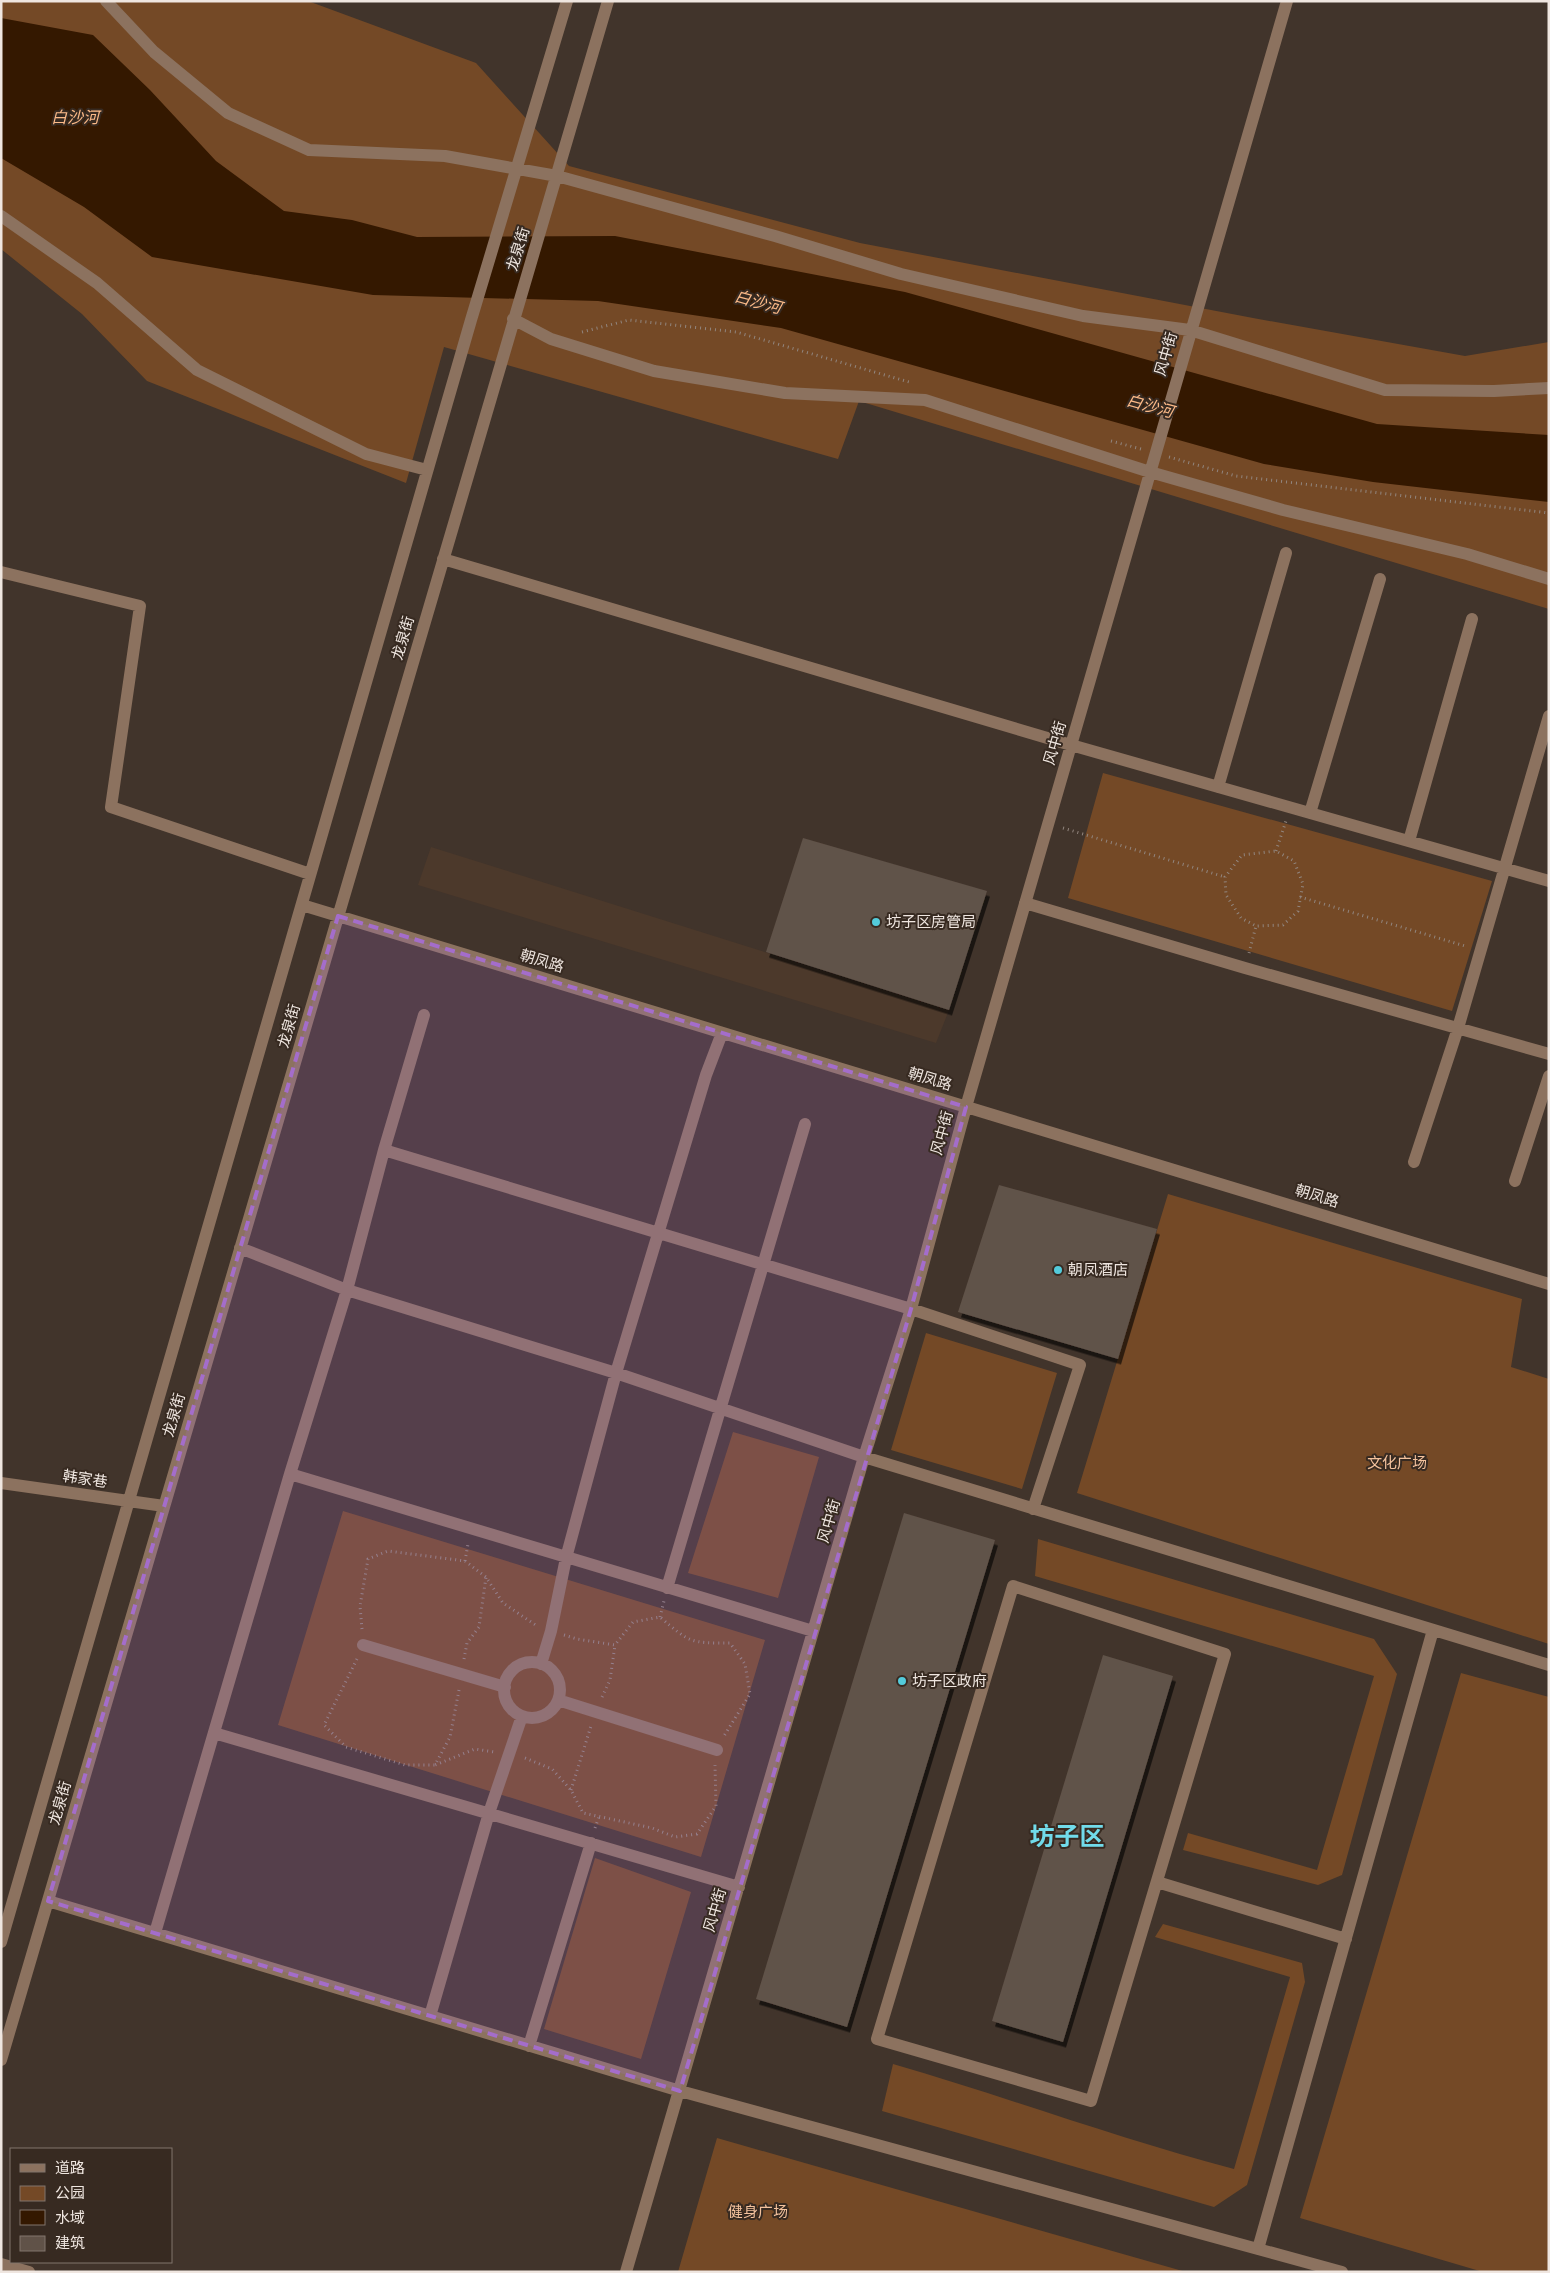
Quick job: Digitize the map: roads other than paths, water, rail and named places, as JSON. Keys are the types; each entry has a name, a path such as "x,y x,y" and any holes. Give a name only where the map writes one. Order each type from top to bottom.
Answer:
{"street":[{"path":"106,1 154,52 228,113 309,150 445,156 557,176 775,236 901,274 1083,316 1188,335 1385,390 1494,391 1549,388"},
{"name":"龙泉街","path":"1,1942 427,470 567,1"},
{"name":"龙泉街","path":"1,2060 608,1"},
{"name":"风中街","path":"626,2272 864,1458 911,1309 966,1107 1188,335 1287,1"},
{"path":"1,216 97,283 197,370 366,454 427,470"},
{"path":"514,318 551,339 654,371 786,393 925,400 1283,510 1468,554 1549,579"},
{"path":"1218,787 1286,553"},
{"path":"443,559 1071,745 1549,881"},
{"path":"1,572 140,606 111,808 310,874"},
{"path":"1310,813 1380,579"},
{"path":"1409,841 1472,619"},
{"path":"1414,1162 1458,1028 1549,716"},
{"path":"1025,903 1245,968 1549,1054"},
{"name":"朝凤路","path":"302,905 1549,1284"},
{"path":"155,1933 290,1474 347,1290 384,1150 424,1015"},
{"path":"541,1664 551,1631 566,1558 616,1373 706,1074 722,1033"},
{"path":"1516,1182 1549,1076"},
{"path":"667,1588 805,1124"},
{"path":"384,1150 911,1309 1080,1365 1034,1509"},
{"path":"240,1248 347,1290 616,1373 864,1458 1549,1665"},
{"path":"290,1474 814,1631"},
{"name":"韩家巷","path":"1,1483 164,1506"},
{"path":"1013,1586 1225,1654 1157,1882 1091,2101 877,2039 1013,1586"},
{"path":"1258,2249 1433,1630"},
{"path":"363,1645 505,1687"},
{"path":"525,1663 541,1664 555,1674 560,1691 558,1700 547,1714 539,1717 522,1716 508,1704 505,1687 507,1679 517,1667 525,1663"},
{"path":"558,1700 717,1750"},
{"path":"430,2016 489,1814 522,1716"},
{"path":"214,1732 739,1887"},
{"path":"529,2046 591,1843"},
{"path":"1157,1882 1346,1939"},
{"path":"48,1901 680,2091 1342,2272"},
{"path":"1,2264 29,2272"}],"water":[{"name":"白沙河","path":"1,18 93,35 150,90 216,161 284,211 352,220 417,237 615,236 905,292 1377,424 1549,435 1549,502 1373,482 1264,464 781,328 598,301 373,295 152,257 84,207 1,158"}],"place":[{"name":"坊子区房管局","path":"876,922"},
{"name":"朝凤酒店","path":"1058,1270"},
{"name":"坊子区政府","path":"902,1681"}],"district":[{"name":"坊子区","path":"1067,1836"}],"park label":[{"name":"文化广场","path":"1397,1463"},
{"name":"健身广场","path":"758,2212"}]}
